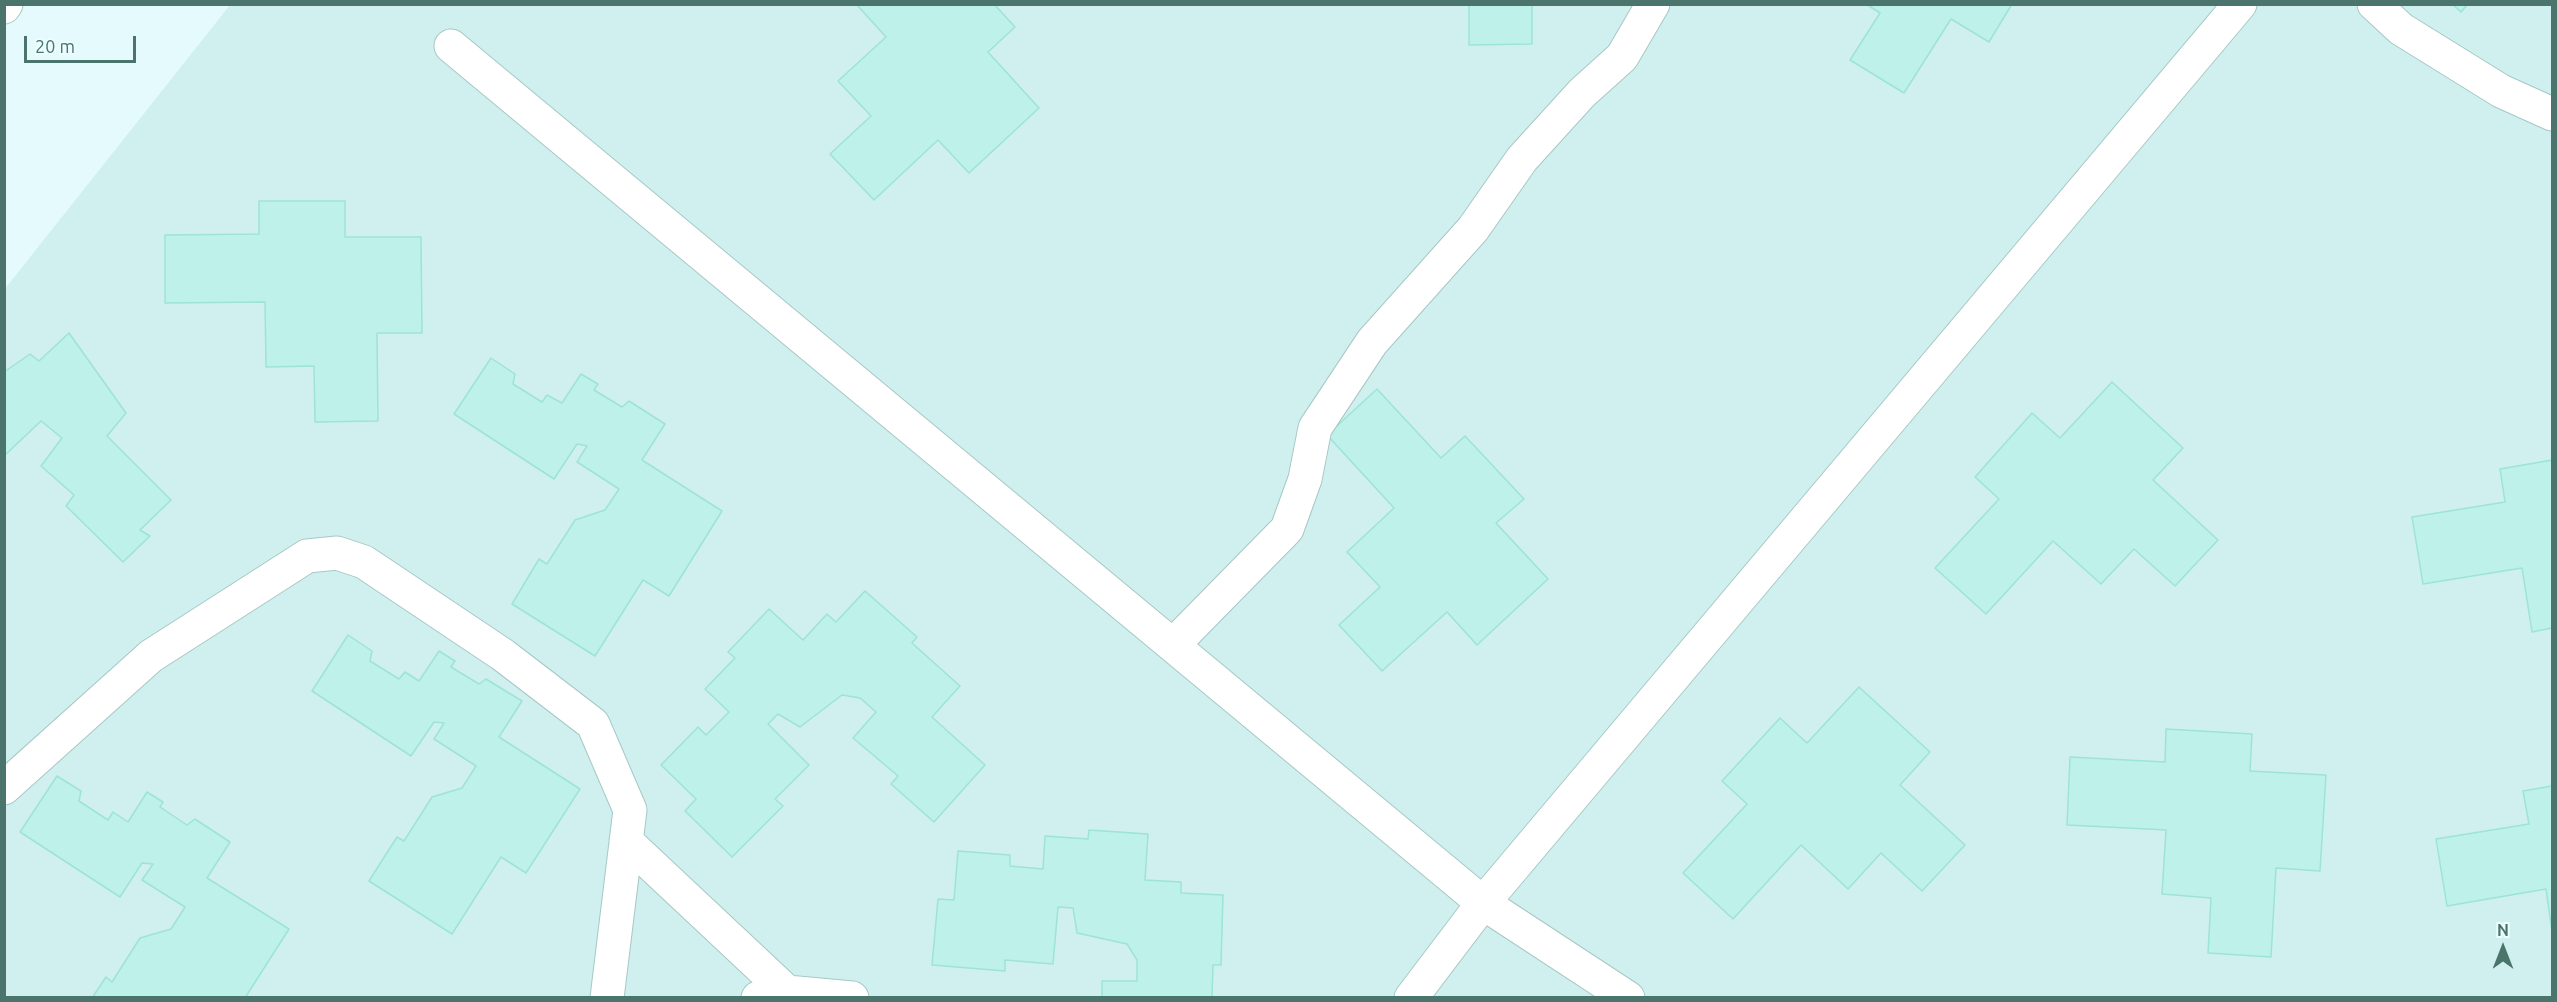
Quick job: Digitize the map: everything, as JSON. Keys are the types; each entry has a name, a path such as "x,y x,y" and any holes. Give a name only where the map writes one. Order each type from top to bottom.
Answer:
{"street":[{"path":"1173,645 1287,529 1305,479 1315,428 1372,342 1473,229 1522,159 1582,93 1622,57 1653,4"},
{"path":"1411,998 1483,903 2240,4"},
{"path":"2374,4 2401,29 2501,91 2553,114"},
{"path":"451,46 1483,903 1628,998"},
{"path":"4,788 151,656 308,556 337,553 364,562 493,648 593,724 630,810 607,998"},
{"path":"626,841 773,995 852,998"}],"shaded area":[{"path":"230,5 2552,5 2552,997 5,997 4,290"}],"building":[{"path":"856,4 994,4 1015,27 988,52 1039,108 969,173 938,140 874,200 830,154 871,116 838,81 886,37"},
{"path":"1469,4 1532,4 1532,44 1469,45"},
{"path":"1866,4 2012,4 1989,42 1951,19 1904,93 1850,60 1880,13"},
{"path":"2452,4 2468,4 2461,12"},
{"path":"259,201 345,201 345,237 421,237 422,333 377,333 378,421 315,422 314,366 266,367 265,302 165,303 165,235 259,234"},
{"path":"69,333 126,413 107,436 171,500 140,530 150,536 123,562 66,506 74,495 41,466 62,438 41,421 4,456 4,372 30,354 39,361"},
{"path":"491,358 515,374 513,384 542,402 547,395 562,403 581,374 598,384 594,390 622,407 629,401 665,424 642,460 722,511 669,596 643,580 595,656 512,604 539,559 547,564 575,520 605,510 619,489 577,462 587,446 577,444 554,479 454,414"},
{"path":"2112,382 2183,448 2153,480 2218,540 2175,586 2134,549 2101,584 2053,541 1986,614 1935,568 1999,499 1975,477 2032,413 2060,438"},
{"path":"1377,389 1441,458 1465,436 1524,499 1496,523 1548,579 1477,645 1447,612 1382,671 1339,625 1380,587 1347,552 1394,508 1327,435"},
{"path":"2552,460 2552,628 2532,632 2522,568 2423,584 2412,517 2505,502 2500,469"},
{"path":"865,591 917,637 912,643 960,686 932,717 985,765 934,822 891,784 898,776 853,738 876,712 860,698 842,695 800,727 778,714 768,724 809,765 775,799 783,806 732,857 685,811 696,799 661,765 698,727 706,735 729,712 705,689 735,658 728,652 769,609 803,640 827,614 836,622"},
{"path":"348,635 372,651 370,661 399,679 405,672 419,681 439,651 455,661 451,667 479,684 486,679 522,701 499,737 580,789 526,873 501,857 452,934 369,881 397,837 404,841 432,797 462,788 476,766 434,739 444,723 434,722 411,756 312,691"},
{"path":"1859,687 1930,752 1900,785 1965,845 1922,891 1881,853 1848,889 1801,845 1733,919 1683,873 1747,804 1722,781 1780,718 1807,743"},
{"path":"2166,729 2252,734 2250,771 2326,775 2320,871 2276,868 2271,957 2208,953 2211,898 2162,894 2166,830 2067,825 2070,757 2165,762"},
{"path":"57,776 81,791 79,801 108,820 113,812 128,822 147,792 163,802 160,807 187,825 195,819 230,842 207,878 289,929 245,998 92,998 106,977 112,982 140,938 171,929 185,907 142,880 153,864 142,863 120,897 20,832"},
{"path":"2552,786 2552,932 2546,889 2447,906 2436,839 2529,824 2523,791"},
{"path":"1089,830 1148,834 1145,880 1181,882 1181,893 1223,895 1221,965 1213,965 1212,998 1102,998 1102,981 1137,981 1137,960 1127,944 1077,933 1073,908 1058,907 1053,964 1005,960 1005,971 932,965 938,899 954,900 958,851 1010,855 1010,866 1043,869 1045,836 1088,839"}]}
